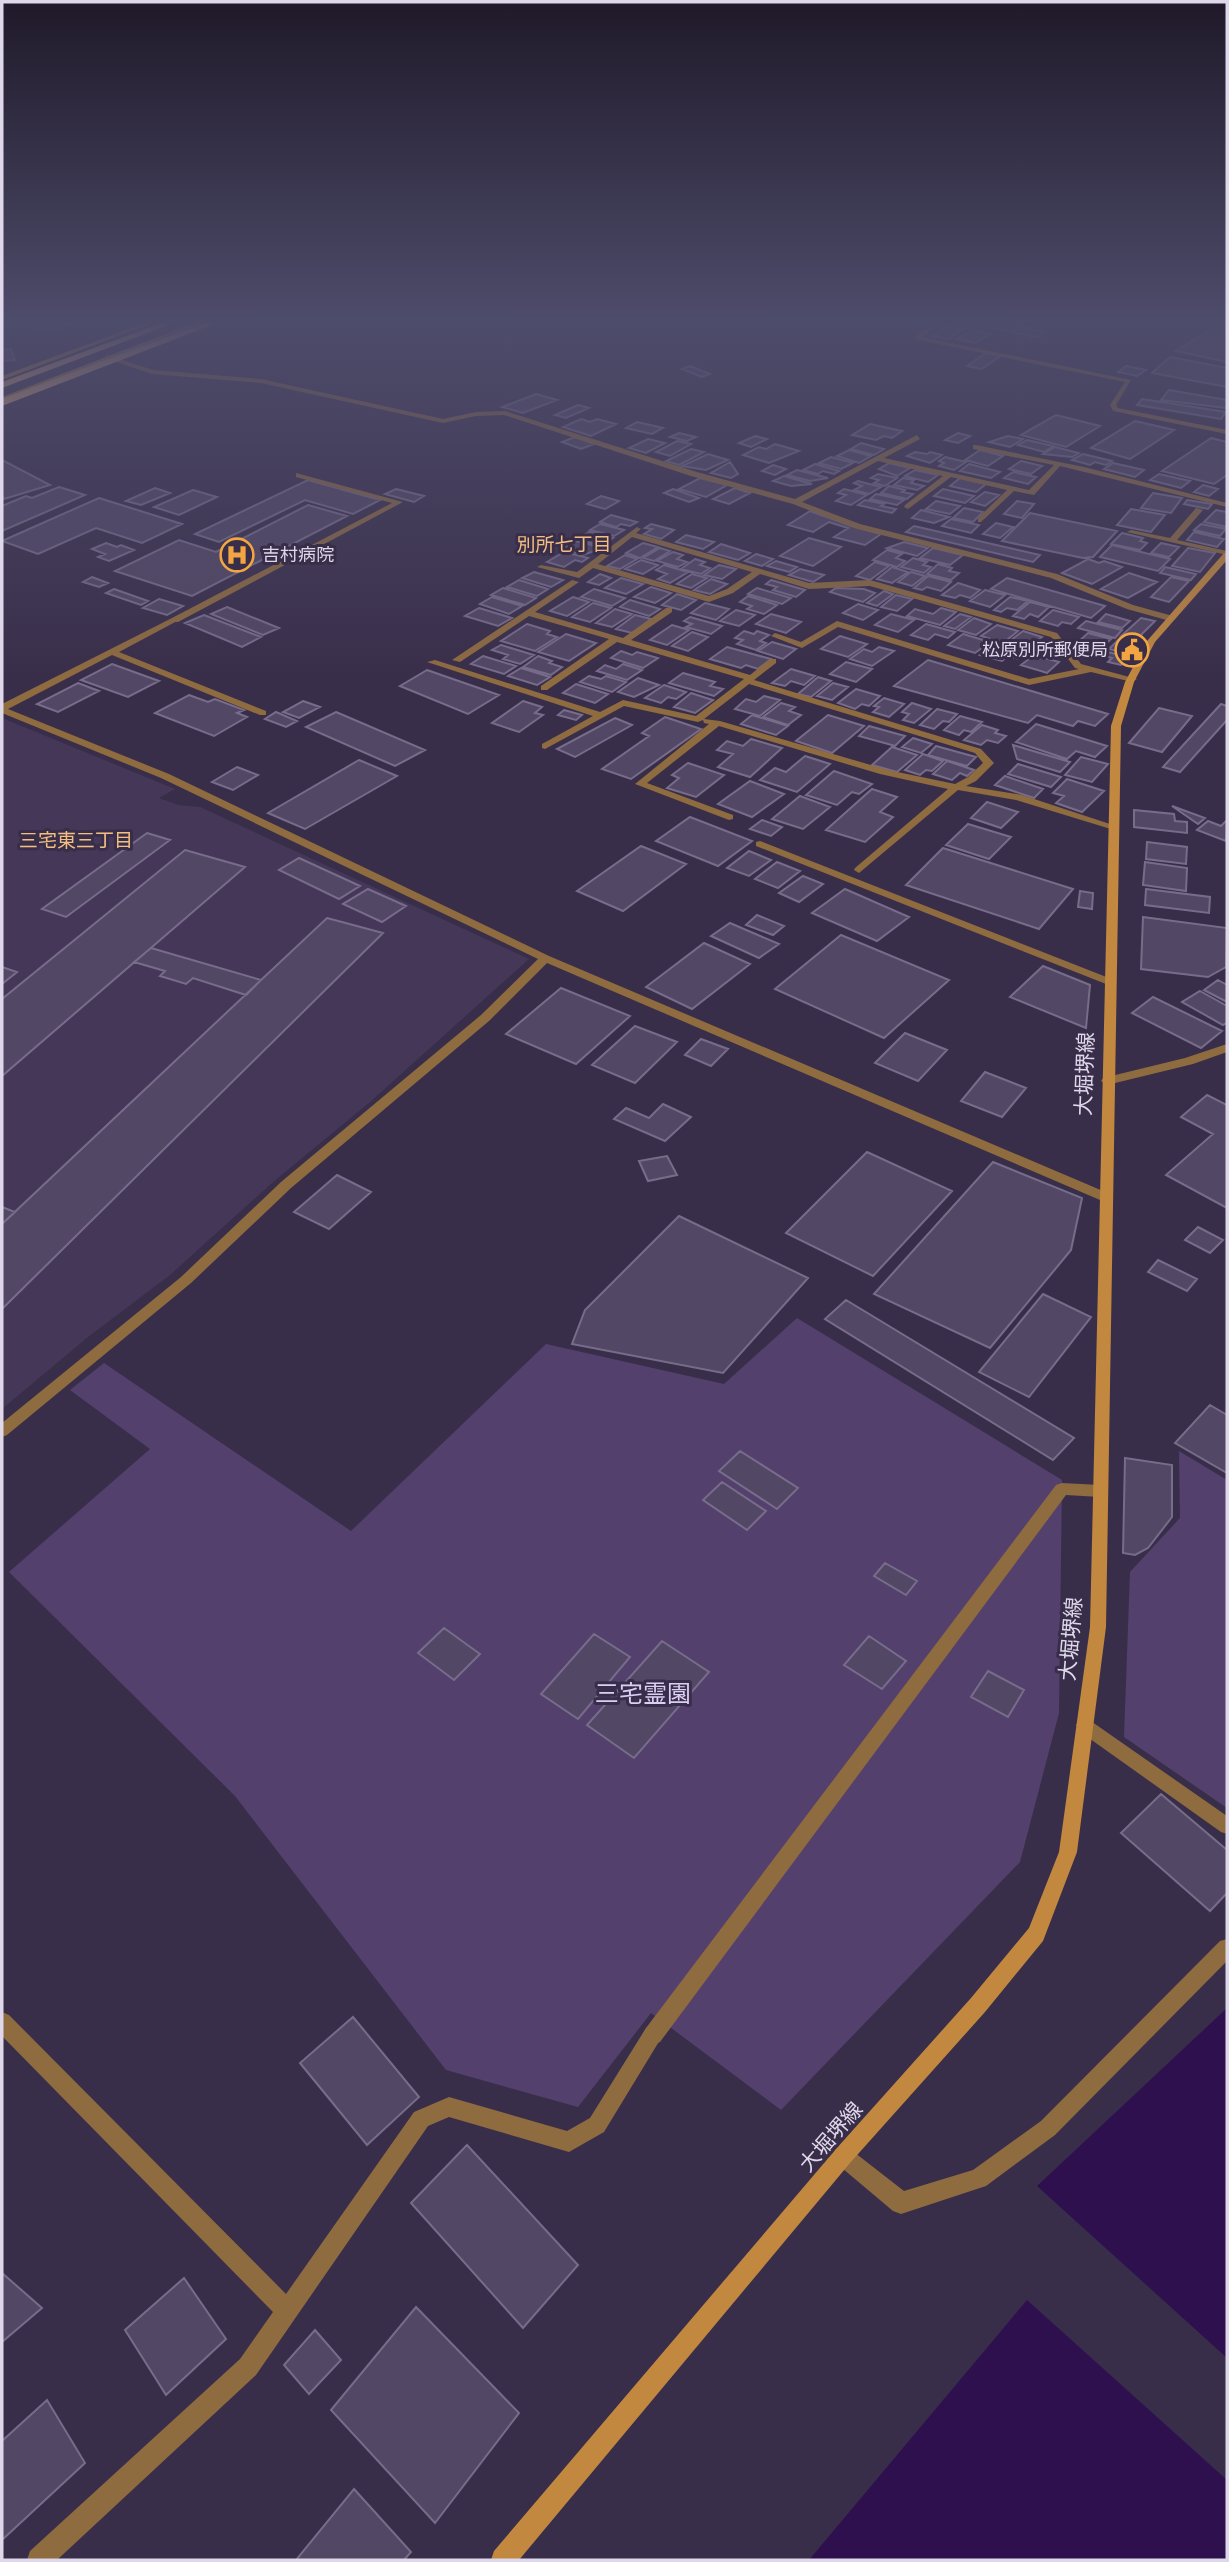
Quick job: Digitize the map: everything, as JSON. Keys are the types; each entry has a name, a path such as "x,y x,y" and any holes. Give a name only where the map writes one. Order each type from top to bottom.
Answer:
{"main road":[{"name":"大堀堺線","path":"503,2560 843,2155 978,2005 1036,1934 1068,1852 1098,1627 1116,726 1142,655 1170,618 1227,554"}],"street":[{"path":"597,443 694,474 796,502 857,527 1054,576 1130,607 1170,618"},
{"path":"796,502 907,443"},
{"path":"976,447 1057,466 1084,469 1227,505"},
{"path":"879,459 1031,493 1057,466"},
{"path":"908,506 950,474"},
{"path":"2,709 399,502 299,475"},
{"path":"981,520 1013,488"},
{"path":"1172,541 1199,510"},
{"path":"541,567 579,575 639,527"},
{"path":"1131,532 1227,554"},
{"path":"630,534 809,586 870,583 1054,635 1078,666 1132,679"},
{"path":"591,565 709,599 730,591 758,572"},
{"path":"457,660 575,582"},
{"path":"544,688 669,610"},
{"path":"528,613 978,751 989,763 972,779 956,787 859,870"},
{"path":"775,636 802,645 837,624 1029,682 1089,670"},
{"path":"112,652 263,713"},
{"path":"698,719 773,661"},
{"path":"432,662 601,715"},
{"path":"545,746 623,703 717,723 884,772 1018,797 1114,827"},
{"path":"2,709 165,776 545,958 1105,1197"},
{"path":"717,723 640,783 729,817"},
{"path":"760,844 1110,982"},
{"path":"2,1431 186,1280 286,1185 485,1018 545,958"},
{"path":"1107,1080 1189,1061 1227,1048"},
{"path":"39,2560 248,2367 421,2119 449,2107 569,2142 597,2125 653,2035 1062,1489 1100,1491"},
{"path":"1085,1726 1227,1826"},
{"path":"843,2155 901,2203 979,2179 1048,2128 1227,1948"},
{"path":"2,2022 287,2311"}],"shaded area":[{"path":"2,718 175,789 159,798 178,805 200,807 529,959 370,1102 273,1182 170,1275 88,1337 2,1409"},
{"path":"1227,2008 1227,2358 1037,2186"},
{"path":"1027,2300 1227,2480 1227,2560 809,2560"}],"green space":[{"name":"三宅霊園","path":"797,1318 1062,1480 1059,1713 1020,1862 781,2110 651,2013 578,2107 446,2070 235,1796 9,1572 150,1449 70,1390 104,1363 351,1531 546,1344 724,1384"},
{"path":"1179,1451 1227,1480 1227,1808 1124,1737 1130,1572 1180,1518"}],"building":[{"path":"564,443 594,444 581,449"},
{"path":"640,443 665,443 646,453 629,448"},
{"path":"674,443 691,444 670,456 656,452"},
{"path":"740,443 760,443 751,447"},
{"path":"861,443 884,449 874,455 851,449"},
{"path":"991,443 1017,443 1010,447"},
{"path":"1038,443 1053,446 1044,452 1018,445"},
{"path":"1049,443 1073,443 1066,447"},
{"path":"1100,443 1155,443 1130,459 1091,448"},
{"path":"1204,443 1227,443 1227,475 1214,484 1162,471"},
{"path":"775,444 799,451 769,463 743,455 759,447 766,449"},
{"path":"1055,447 1079,453 1072,457 1043,454"},
{"path":"691,449 704,452 679,465 666,461"},
{"path":"849,450 871,456 859,463 837,456"},
{"path":"980,450 1003,456 988,466 965,460"},
{"path":"915,452 942,455 930,463 907,456"},
{"path":"708,454 728,460 706,470 682,466"},
{"path":"1083,454 1112,461 1106,465 1095,462 1090,465 1072,460"},
{"path":"831,457 853,463 841,469 819,463"},
{"path":"945,457 966,462 954,470 939,466 944,463 939,461"},
{"path":"2,460 50,485 4,499"},
{"path":"1021,461 1042,466 1031,474 1009,469"},
{"path":"730,462 738,474 731,478 711,473"},
{"path":"889,463 910,468 897,476 879,469"},
{"path":"1113,463 1144,470 1135,477 1104,469"},
{"path":"815,464 839,471 834,474 823,471 818,474 803,470"},
{"path":"969,464 1000,472 991,478 960,471"},
{"path":"773,465 786,469 775,475 762,471"},
{"path":"797,470 828,478 810,481 787,475"},
{"path":"915,470 938,475 928,482 905,476"},
{"path":"1013,472 1036,477 1028,484 1004,478"},
{"path":"878,474 897,478 885,486 874,483 879,480 871,478"},
{"path":"1159,474 1190,481 1181,488 1150,480"},
{"path":"784,476 812,484 791,486 773,481"},
{"path":"700,478 727,485 706,497 679,489"},
{"path":"903,478 924,486 917,490 894,485"},
{"path":"960,478 986,484 976,492 950,486"},
{"path":"308,480 380,500 353,514 305,500 219,542 195,534"},
{"path":"858,481 881,487 869,494 854,490 862,486 854,483"},
{"path":"1203,485 1218,489 1209,496 1194,492"},
{"path":"889,486 913,494 907,499 881,493"},
{"path":"59,487 85,495 2,531 2,506"},
{"path":"155,488 170,493 141,505 126,501"},
{"path":"735,488 750,493 729,504 713,499"},
{"path":"396,489 424,496 414,502 385,494"},
{"path":"673,489 699,498 689,502 664,493"},
{"path":"844,489 867,495 851,505 836,501 846,495 838,493"},
{"path":"943,489 974,496 965,503 934,496"},
{"path":"193,490 217,497 179,515 154,507"},
{"path":"985,492 999,495 985,506 971,502"},
{"path":"1153,493 1182,498 1171,513 1141,508"},
{"path":"876,494 904,500 897,505 870,499"},
{"path":"601,496 619,501 605,509 587,504"},
{"path":"99,498 182,524 142,543 96,528 38,554 2,541"},
{"path":"865,500 896,509 892,513 858,505"},
{"path":"1187,500 1212,504 1208,509 1184,504"},
{"path":"936,501 960,506 950,514 926,509"},
{"path":"1017,501 1034,504 1022,518 1004,514"},
{"path":"308,505 347,516 192,596 115,571 179,540 216,552"},
{"path":"964,508 983,512 973,522 953,518"},
{"path":"1131,509 1165,515 1151,532 1117,525"},
{"path":"921,510 949,517 934,523 912,518"},
{"path":"1216,510 1227,512 1227,527 1204,522"},
{"path":"810,511 881,534 865,545 834,537 848,528 829,522 813,532 788,525"},
{"path":"1030,513 1117,531 1093,557 1083,558 1002,541"},
{"path":"611,515 637,522 630,526 621,524 616,527 600,522"},
{"path":"951,519 979,525 971,533 942,526"},
{"path":"996,523 1013,527 1000,538 983,534"},
{"path":"600,524 624,530 614,536 590,530"},
{"path":"651,524 674,530 661,539 644,534 652,529 645,528"},
{"path":"1201,524 1226,529 1220,536 1194,530"},
{"path":"914,526 1040,555 1033,562 906,532"},
{"path":"589,532 613,538 602,546 577,539"},
{"path":"1194,532 1224,539 1217,547 1187,540"},
{"path":"1122,533 1143,538 1140,541 1147,543 1140,550 1111,544"},
{"path":"686,535 714,542 703,549 676,542"},
{"path":"809,538 841,547 813,566 780,556"},
{"path":"576,541 603,548 583,555 563,549"},
{"path":"904,542 928,548 917,556 887,548"},
{"path":"106,543 134,550 109,561 98,557 105,554 92,549"},
{"path":"643,543 658,547 640,558 626,553"},
{"path":"1161,543 1179,547 1169,557 1151,553"},
{"path":"721,544 750,553 738,560 709,552"},
{"path":"1112,545 1170,559 1158,571 1100,557"},
{"path":"660,548 670,551 654,561 643,558"},
{"path":"933,548 963,555 950,565 920,558"},
{"path":"1188,548 1215,553 1200,572 1172,566"},
{"path":"887,550 902,554 896,558 905,561 897,567 873,560"},
{"path":"564,552 588,558 582,562 575,560 564,567 547,562"},
{"path":"673,552 683,555 677,559 687,562 678,567 657,561"},
{"path":"756,554 773,559 762,566 745,561"},
{"path":"625,555 637,559 620,569 607,566"},
{"path":"913,558 927,562 923,565 931,567 924,573 901,567"},
{"path":"695,559 705,562 700,565 710,568 701,574 681,569"},
{"path":"1088,559 1122,567 1092,584 1062,573"},
{"path":"641,560 658,565 643,574 625,569"},
{"path":"776,561 797,567 789,572 767,566"},
{"path":"875,562 889,566 870,580 856,576"},
{"path":"938,564 952,568 949,571 959,573 951,580 927,574"},
{"path":"664,565 688,572 670,583 658,579 667,574 656,570"},
{"path":"719,565 736,569 722,579 704,575"},
{"path":"892,567 908,572 892,583 877,579"},
{"path":"1165,567 1196,574 1191,580 1160,573"},
{"path":"800,569 824,575 813,582 789,575"},
{"path":"534,572 563,580 551,587 522,578"},
{"path":"911,572 925,576 912,586 898,582"},
{"path":"1129,573 1157,582 1128,598 1101,589"},
{"path":"600,574 611,578 599,585 588,582"},
{"path":"692,574 707,578 691,588 677,584"},
{"path":"928,576 951,582 941,591 927,587 922,590 914,588"},
{"path":"92,577 108,583 99,587 83,582"},
{"path":"1171,577 1189,581 1169,602 1151,597"},
{"path":"621,578 643,584 626,594 605,588"},
{"path":"1007,578 1105,606 1091,618 991,589"},
{"path":"711,579 727,584 710,594 694,590"},
{"path":"519,580 548,589 537,596 507,587"},
{"path":"771,580 805,590 796,597 773,590 777,587 766,584"},
{"path":"958,583 980,590 970,598 942,595"},
{"path":"651,587 671,593 655,603 634,597"},
{"path":"503,588 536,598 525,605 491,595"},
{"path":"757,588 791,598 782,604 748,594"},
{"path":"836,588 864,589 875,593 863,602 830,592"},
{"path":"114,589 148,601 141,605 106,593"},
{"path":"594,589 625,598 612,606 581,597"},
{"path":"985,590 1005,595 990,607 970,601"},
{"path":"884,591 893,594 877,606 867,603"},
{"path":"677,594 696,600 681,610 662,605"},
{"path":"896,595 912,599 897,611 881,607"},
{"path":"748,596 777,605 764,614 747,609 752,606 740,602"},
{"path":"492,597 522,606 509,614 480,604"},
{"path":"573,597 589,602 567,616 550,611"},
{"path":"1010,597 1028,601 1017,610 994,610"},
{"path":"159,599 183,606 167,615 143,608"},
{"path":"630,600 660,609 649,616 620,607"},
{"path":"1030,602 1049,607 1038,617 1030,614 1024,619 1013,616"},
{"path":"593,603 611,608 590,622 572,617"},
{"path":"705,603 729,609 716,620 691,613"},
{"path":"858,604 878,610 863,620 843,613"},
{"path":"227,607 279,628 263,635 211,614"},
{"path":"479,608 512,618 498,626 465,616"},
{"path":"941,608 956,612 940,625 907,616 915,609 933,614"},
{"path":"615,609 632,614 612,627 596,623"},
{"path":"736,610 755,615 739,626 720,621"},
{"path":"1053,610 1079,617 1071,624 1062,622 1058,626 1040,621"},
{"path":"771,614 801,622 786,633 756,624"},
{"path":"891,614 914,620 898,632 875,625"},
{"path":"960,614 971,617 955,629 944,626"},
{"path":"1106,614 1130,621 1122,628 1098,622"},
{"path":"204,615 261,637 242,647 185,623"},
{"path":"635,615 651,619 632,633 616,629"},
{"path":"690,617 722,626 711,634 686,627 692,624 684,621"},
{"path":"974,618 991,624 976,635 958,630"},
{"path":"1141,618 1155,621 1136,640 1121,636"},
{"path":"1086,621 1122,630 1115,638 1078,628"},
{"path":"527,624 550,631 547,634 557,637 535,651 501,641"},
{"path":"926,624 955,632 948,638 935,634 928,640 911,635"},
{"path":"672,625 689,630 667,645 650,640"},
{"path":"997,625 1018,631 1003,643 981,636"},
{"path":"744,631 769,635 760,641 766,643 756,650 737,644 743,640 735,638"},
{"path":"1023,631 1042,637 1026,650 1006,644"},
{"path":"692,632 708,637 688,651 672,646"},
{"path":"1088,633 1111,639 1097,652 1084,649 1078,642"},
{"path":"566,634 596,643 569,661 538,652"},
{"path":"963,634 990,642 975,653 948,645"},
{"path":"840,636 867,644 848,657 821,649"},
{"path":"1120,638 1142,644 1131,655 1109,649"},
{"path":"772,642 796,649 783,659 758,651"},
{"path":"1044,642 1057,645 1060,651 1053,658 1033,652"},
{"path":"995,643 1027,652 1019,659 1008,656 1002,661 980,655"},
{"path":"501,645 534,655 520,664 503,659 508,655 492,650"},
{"path":"727,647 771,659 758,669 746,665 741,668 710,659"},
{"path":"879,647 894,651 872,666 850,659 864,649 872,652"},
{"path":"621,651 658,658 643,668 611,658"},
{"path":"1104,651 1128,657 1121,665 1108,662 1112,658 1100,655"},
{"path":"1034,655 1059,662 1047,673 1021,665"},
{"path":"483,656 516,666 504,674 471,664"},
{"path":"538,656 562,667 551,675 523,667"},
{"path":"928,660 1108,714 1095,726 1078,721 1073,726 1037,715 1028,723 894,686"},
{"path":"846,662 872,669 856,682 830,674"},
{"path":"112,664 159,681 128,697 81,680"},
{"path":"623,664 642,670 627,680 597,671 605,665 616,669"},
{"path":"521,668 550,677 537,685 508,676"},
{"path":"791,669 815,676 804,685 791,681 785,686 772,683"},
{"path":"427,670 499,695 468,714 400,686"},
{"path":"683,673 715,682 710,686 723,689 714,696 669,683"},
{"path":"589,676 601,679 606,676 626,682 612,692 580,682"},
{"path":"818,677 831,681 811,697 798,694"},
{"path":"638,678 659,685 634,697 618,692"},
{"path":"78,683 99,691 58,712 37,704"},
{"path":"833,683 848,687 832,700 817,696"},
{"path":"576,684 608,694 595,703 563,693"},
{"path":"664,685 686,692 676,699 668,697 661,703 645,698"},
{"path":"856,689 880,696 869,706 862,704 855,709 838,703"},
{"path":"691,693 713,700 695,713 674,707"},
{"path":"189,695 208,702 215,699 244,710 237,713 247,717 214,736 155,713"},
{"path":"764,696 780,700 760,716 735,709 746,699 756,702"},
{"path":"884,698 904,704 889,717 873,712 879,707 874,706"},
{"path":"303,701 320,707 299,718 283,712"},
{"path":"523,701 542,707 535,713 543,715 519,732 492,723"},
{"path":"781,703 795,707 789,711 801,715 788,725 763,717"},
{"path":"912,703 931,709 914,723 903,720 909,714 902,712"},
{"path":"1221,704 1227,706 1227,720 1180,772 1163,767"},
{"path":"1159,708 1192,716 1162,752 1129,743"},
{"path":"937,709 957,714 949,722 943,721 934,729 920,725"},
{"path":"564,710 582,715 576,720 558,715"},
{"path":"276,712 297,721 286,727 265,719"},
{"path":"336,712 425,750 395,766 306,727"},
{"path":"752,715 788,726 776,735 741,724"},
{"path":"828,715 864,726 832,753 796,741"},
{"path":"960,716 982,722 971,732 964,730 959,735 944,730"},
{"path":"665,717 701,729 631,779 602,769 649,736 642,733"},
{"path":"615,718 632,725 575,757 557,749"},
{"path":"1036,724 1107,746 1095,757 1076,751 1067,759 1016,742"},
{"path":"982,725 998,730 995,733 1006,736 998,743 987,740 981,745 964,740"},
{"path":"869,726 905,736 895,746 859,736"},
{"path":"913,738 932,744 921,753 902,747"},
{"path":"751,739 782,748 750,777 718,767 733,754 717,750 727,741 743,746"},
{"path":"1013,745 1070,762 1060,772 1017,759"},
{"path":"936,746 976,757 967,766 928,755"},
{"path":"892,747 917,755 897,772 872,765"},
{"path":"923,754 943,761 932,771 926,770 920,775 905,770"},
{"path":"805,756 830,764 797,792 760,780 775,768 786,772"},
{"path":"1081,757 1108,764 1092,782 1065,775"},
{"path":"359,760 397,776 305,829 268,813"},
{"path":"947,761 974,770 967,776 960,773 952,780 933,774"},
{"path":"688,763 724,775 696,797 667,788 679,778 672,775"},
{"path":"1018,764 1061,777 1051,787 1008,774"},
{"path":"237,767 258,775 233,790 212,782"},
{"path":"834,771 872,784 859,794 852,792 837,805 806,795"},
{"path":"1005,776 1043,789 1034,798 995,785"},
{"path":"1067,779 1104,791 1082,812 1056,803 1064,796 1053,793"},
{"path":"750,781 784,794 752,817 718,804"},
{"path":"872,789 897,797 880,812 893,817 865,842 826,830"},
{"path":"800,796 830,807 803,829 772,819"},
{"path":"987,802 1018,812 1001,828 971,818"},
{"path":"1172,806 1205,818 1198,824"},
{"path":"1134,810 1174,814 1175,821 1187,822 1187,833 1134,827"},
{"path":"690,817 752,841 718,866 656,841"},
{"path":"762,820 782,827 771,836 750,829"},
{"path":"1227,820 1226,841 1197,830 1208,821 1221,826"},
{"path":"968,824 1011,837 989,859 946,845"},
{"path":"147,833 170,840 66,917 42,909"},
{"path":"1147,842 1187,847 1186,864 1146,859"},
{"path":"641,846 686,864 623,911 577,891"},
{"path":"943,848 1073,889 1039,929 906,885"},
{"path":"185,850 245,867 2,1076 2,999"},
{"path":"749,851 771,860 749,876 727,868"},
{"path":"299,858 360,886 339,899 279,870"},
{"path":"777,862 800,871 778,888 755,879"},
{"path":"1145,862 1187,868 1186,891 1143,885"},
{"path":"803,876 823,884 799,902 779,893"},
{"path":"368,889 406,906 382,922 343,904"},
{"path":"845,889 909,917 877,941 812,913"},
{"path":"1146,889 1210,897 1209,913 1145,905"},
{"path":"1080,891 1093,893 1092,909 1078,907"},
{"path":"757,915 784,926 773,935 746,925"},
{"path":"1143,917 1227,928 1226,967 1208,977 1141,969"},
{"path":"327,918 383,933 2,1309 2,1224"},
{"path":"730,923 779,944 759,958 711,936"},
{"path":"841,935 949,980 884,1038 775,989"},
{"path":"704,943 750,964 692,1009 646,987"},
{"path":"151,948 261,980 246,995 193,978 186,984 160,976 165,971 134,962"},
{"path":"1043,966 1090,985 1086,1028 1010,997"},
{"path":"2,967 17,972 2,984"},
{"path":"1218,980 1227,985 1227,1002 1204,990"},
{"path":"561,988 630,1016 576,1064 506,1034"},
{"path":"1200,991 1227,1006 1227,1023 1223,1025 1182,1002"},
{"path":"1153,997 1222,1031 1201,1048 1132,1013"},
{"path":"635,1026 677,1042 635,1083 592,1065"},
{"path":"905,1033 947,1050 918,1081 875,1063"},
{"path":"701,1039 728,1049 711,1066 685,1055"},
{"path":"985,1072 1026,1088 1002,1117 961,1101"},
{"path":"1207,1095 1227,1105 1227,1208 1166,1175 1213,1134 1181,1117"},
{"path":"663,1104 691,1117 665,1141 614,1119 626,1108 649,1118"},
{"path":"867,1152 952,1191 873,1276 786,1233"},
{"path":"667,1156 677,1175 648,1181 639,1161"},
{"path":"993,1162 1082,1198 1071,1250 990,1348 874,1294"},
{"path":"337,1175 371,1192 329,1229 294,1212"},
{"path":"2,1207 15,1212 2,1224"},
{"path":"679,1216 808,1278 723,1373 572,1344 585,1310"},
{"path":"1198,1227 1223,1240 1210,1253 1185,1240"},
{"path":"1158,1260 1197,1279 1187,1291 1148,1272"},
{"path":"1043,1294 1091,1317 1029,1397 979,1372"},
{"path":"846,1300 1074,1438 1053,1460 825,1319"},
{"path":"1210,1405 1227,1415 1227,1473 1175,1443"},
{"path":"740,1451 798,1488 777,1509 719,1471"},
{"path":"1125,1458 1172,1465 1172,1517 1148,1548 1135,1555 1123,1553"},
{"path":"722,1482 766,1511 747,1530 703,1500"},
{"path":"885,1563 917,1581 906,1595 874,1576"},
{"path":"444,1628 480,1654 454,1680 418,1653"},
{"path":"594,1634 630,1657 578,1719 541,1694"},
{"path":"869,1636 906,1661 882,1689 844,1665"},
{"path":"662,1641 709,1672 634,1758 587,1725"},
{"path":"988,1671 1024,1690 1008,1717 971,1697"},
{"path":"1161,1794 1227,1850 1227,1893 1210,1911 1121,1833"},
{"path":"353,2017 419,2097 367,2145 300,2063"},
{"path":"467,2145 578,2265 523,2328 411,2203"},
{"path":"2,2273 42,2308 2,2342"},
{"path":"184,2278 226,2339 166,2395 125,2330"},
{"path":"416,2307 519,2413 435,2523 331,2410"},
{"path":"315,2330 341,2360 309,2394 284,2365"},
{"path":"47,2400 85,2463 2,2540 2,2441"},
{"path":"354,2489 411,2552 404,2560 296,2560"}],"place":[{"name":"吉村病院","path":"237,555"},
{"name":"松原別所郵便局","path":"1132,650"}],"district":[{"name":"別所七丁目","path":"564,544"},
{"name":"三宅東三丁目","path":"76,840"}]}
